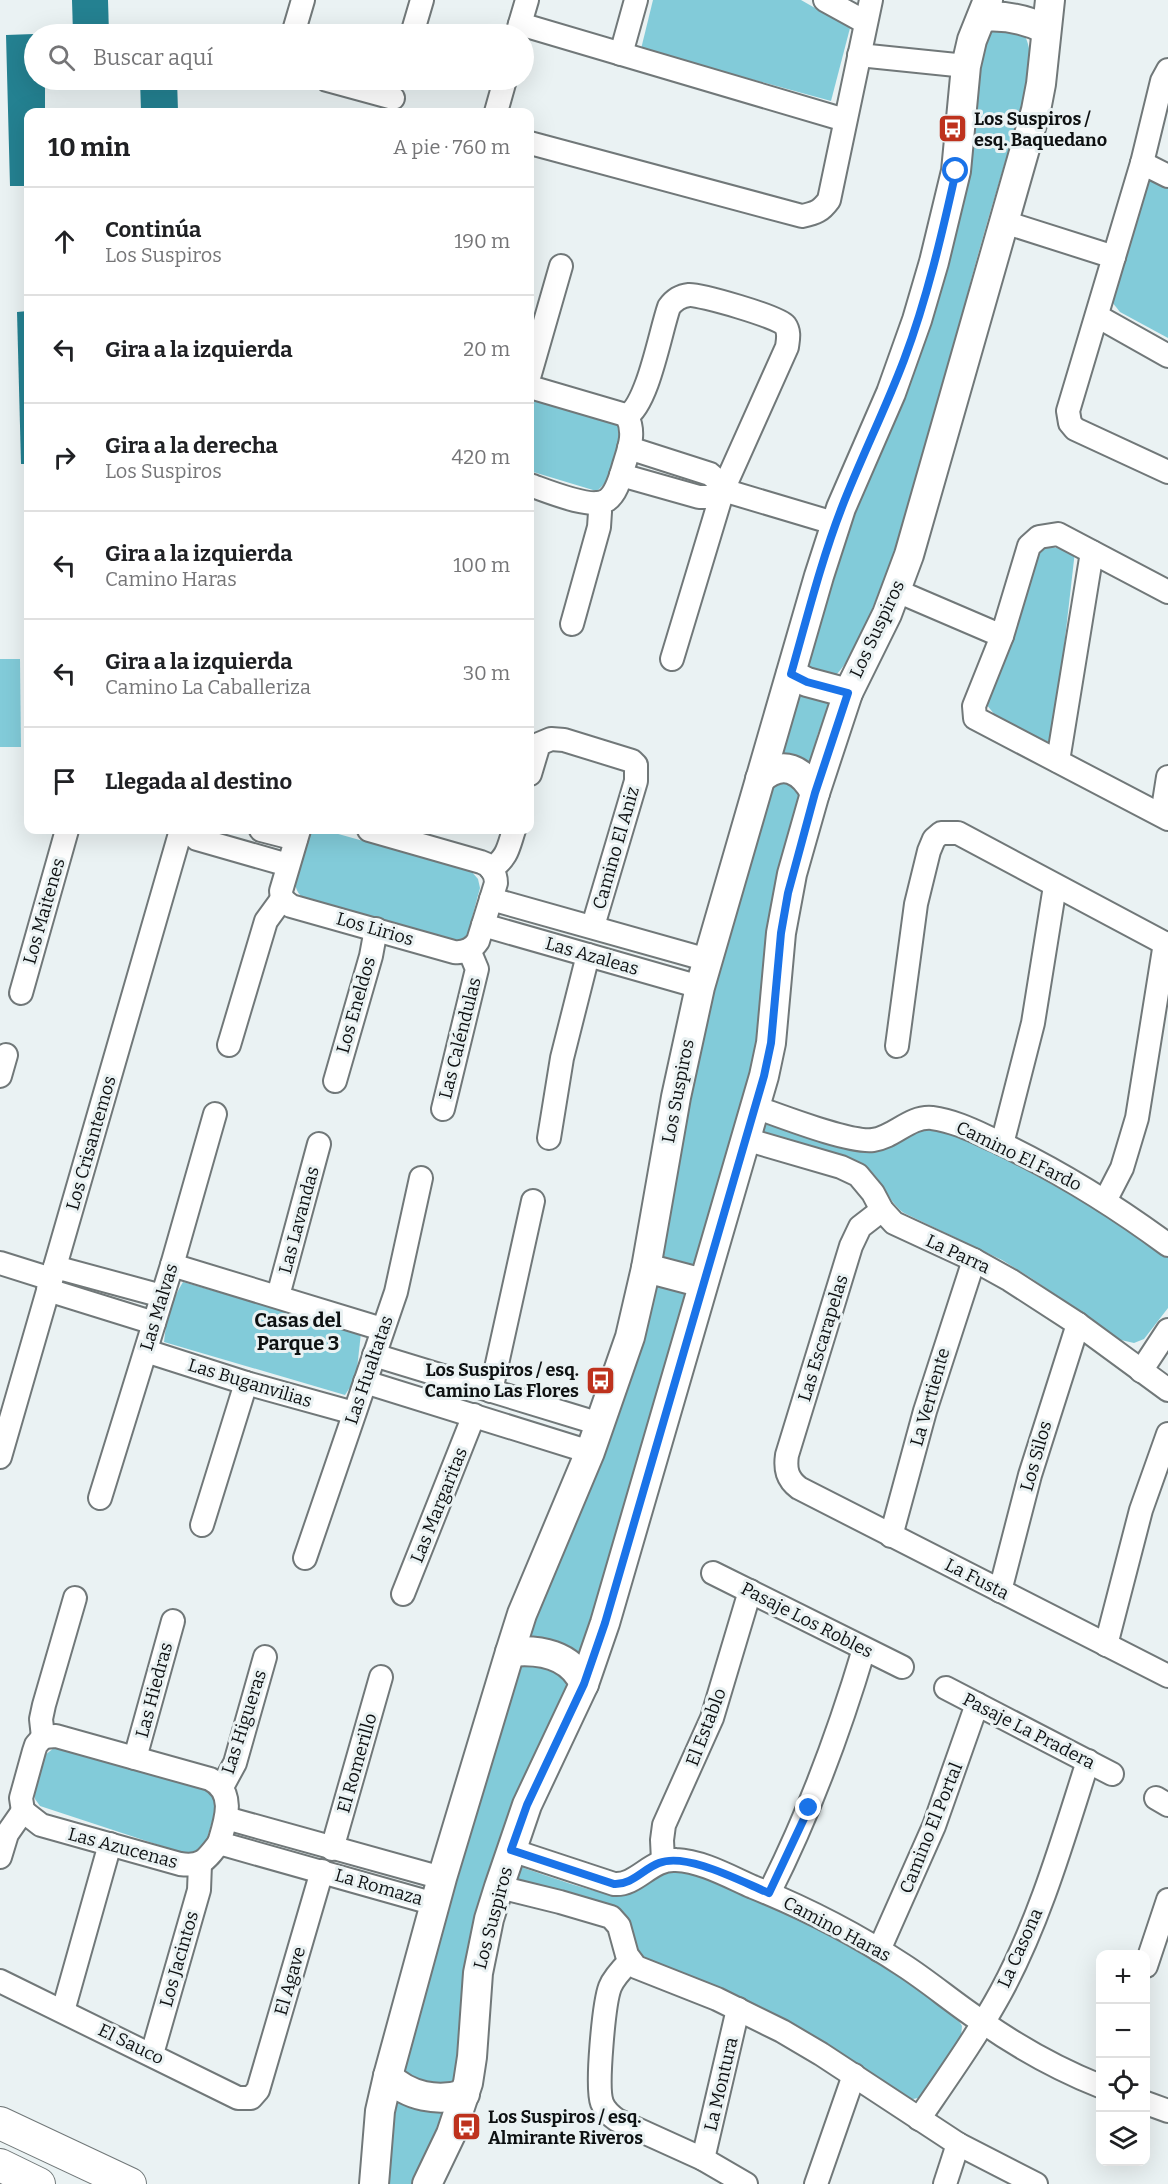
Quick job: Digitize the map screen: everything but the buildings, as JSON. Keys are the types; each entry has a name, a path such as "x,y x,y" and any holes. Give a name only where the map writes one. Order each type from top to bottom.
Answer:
{"main road":[{"path":"0,2123 130,2184"},
{"path":"0,2165 39,2184"}],"street":[{"path":"296,24 303,0"},
{"path":"415,24 422,0"},
{"path":"520,24 527,0"},
{"path":"621,54 636,0"},
{"path":"825,0 865,22"},
{"path":"534,144 802,216 822,210 829,200 871,0"},
{"name":"Los Suspiros","path":"427,2184 452,2134 465,2094 472,2057 478,1973 489,1919 527,1805 584,1684 605,1623 755,1107 771,1043 784,911 815,793 848,693 897,591 909,555 1035,110 1044,61 1045,29 1050,0"},
{"path":"985,8 1045,29"},
{"name":"Los Suspiros","path":"374,2184 380,2111 388,2076 438,1891 510,1652 522,1614 590,1452 630,1337 646,1268 676,1097 700,987 819,576 837,524 904,359 934,262 956,171 966,66 972,40 985,8"},
{"path":"534,33 621,54 845,120"},
{"path":"859,55 966,66"},
{"path":"1168,70 1162,81 1142,163 1068,411 1070,423 1075,429 1168,472"},
{"path":"366,90 394,97"},
{"path":"497,108 502,90"},
{"path":"1142,163 1168,176"},
{"path":"1004,222 1114,257"},
{"path":"534,360 561,266"},
{"path":"534,388 627,416 633,413 642,397 665,317 674,301 686,295 693,295 782,321 788,330 787,347 723,490 672,659"},
{"path":"1097,316 1168,356"},
{"path":"534,486 584,501 598,503 608,499 615,491 629,448 632,429 627,416"},
{"path":"629,448 710,474 723,490 837,524"},
{"path":"621,475 699,497 710,497 723,490"},
{"path":"572,624 599,527 598,503"},
{"path":"1168,592 1058,534 1039,537 1029,546 1002,636 974,706 975,718 1165,817 1168,777"},
{"path":"1058,761 1092,552"},
{"path":"897,591 1002,636"},
{"path":"791,674 807,682 848,693"},
{"name":"Camino El Aniz","path":"534,761 539,744 550,739 564,740 632,761 637,770 636,781 593,926"},
{"path":"760,779 773,770 790,769 806,778 815,793"},
{"path":"897,1047 916,904 929,851 934,839 942,833 958,833 1166,944 1137,1118 1122,1168 1105,1201"},
{"name":"Los Maitenes","path":"21,993 66,834"},
{"name":"Los Crisantemos","path":"0,1457 180,834"},
{"path":"191,834 197,839 288,865"},
{"path":"230,1045 266,921 282,899 281,891 297,834"},
{"path":"404,834 481,862 491,869 507,854 513,834"},
{"name":"Las Caléndulas","path":"443,1109 477,969 469,950 478,941 496,880 491,869"},
{"path":"1002,1144 1031,1034 1055,886"},
{"name":"Las Azaleas","path":"491,898 708,960"},
{"name":"Los Lirios","path":"282,899 291,906 454,952 469,950"},
{"name":"Las Azaleas","path":"483,925 700,987"},
{"name":"Los Eneldos","path":"335,1081 371,956 376,929"},
{"path":"549,1138 562,1058 588,955"},
{"name":"Camino El Fardo","path":"755,1107 860,1140 879,1138 910,1122 926,1118 947,1121 1002,1144 1062,1174 1168,1245"},
{"name":"Las Malvas","path":"100,1498 172,1265 215,1114"},
{"name":"La Parra","path":"745,1139 841,1167 858,1175 868,1185 882,1210 894,1223 974,1260 1020,1286 1078,1324 1168,1389"},
{"name":"Las Lavandas","path":"278,1296 320,1144"},
{"name":"Las Hualtatas","path":"305,1558 396,1292 422,1178"},
{"path":"491,1391 533,1201"},
{"name":"Las Escarapelas","path":"788,1477 786,1464 788,1455 851,1245 860,1227 882,1210"},
{"name":"La Vertiente","path":"891,1536 928,1400 974,1260"},
{"path":"0,1263 52,1279 154,1323"},
{"path":"172,1265 382,1329"},
{"path":"646,1268 703,1283"},
{"path":"52,1279 162,1296"},
{"name":"Los Silos","path":"1000,1591 1030,1475 1078,1324"},
{"path":"1141,1371 1168,1330"},
{"name":"Las Buganvilias","path":"146,1351 246,1383 354,1413"},
{"path":"374,1355 600,1424"},
{"path":"365,1382 590,1452"},
{"path":"202,1526 246,1383"},
{"name":"Las Margaritas","path":"403,1594 474,1415"},
{"path":"1106,1645 1135,1532 1168,1434"},
{"name":"La Fusta","path":"788,1477 799,1488 1168,1676"},
{"name":"Pasaje Los Robles","path":"713,1573 902,1667"},
{"name":"El Establo","path":"663,1861 664,1826 712,1718 750,1591"},
{"path":"43,1737 41,1719 44,1705 75,1599"},
{"name":"Las Hiedras","path":"135,1758 173,1621"},
{"path":"769,1893 795,1840 825,1768 864,1649"},
{"path":"510,1652 534,1651 559,1658 572,1666 584,1684"},
{"name":"Las Higueras","path":"222,1787 235,1763 265,1657"},
{"name":"El Romerillo","path":"333,1849 381,1677"},
{"name":"Pasaje La Pradera","path":"946,1688 1112,1774"},
{"name":"Camino El Portal","path":"879,1950 934,1826 977,1704"},
{"path":"0,1857 7,1834 23,1811 21,1797 36,1745 43,1737 56,1736 210,1779 222,1787 226,1800 226,1818 219,1843 322,1871"},
{"name":"La Casona","path":"919,2119 983,2023 1002,1990 1041,1900 1088,1761"},
{"name":"Las Azucenas","path":"23,1811 41,1826 180,1864 200,1864 219,1843"},
{"name":"La Romaza","path":"226,1818 333,1849 438,1891"},
{"path":"63,2011 110,1845"},
{"path":"511,1850 614,1884 629,1881 663,1861"},
{"name":"Camino Haras","path":"663,1861 678,1860 698,1865 769,1893 828,1921 879,1950 983,2023 1053,2064 1096,2080"},
{"name":"Los Jacintos","path":"152,2054 199,1890 200,1864"},
{"name":"La Romaza","path":"322,1871 438,1891"},
{"name":"El Agave","path":"258,2090 322,1871"},
{"path":"499,1887 610,1917 619,1926 630,1961 644,1971 699,1991 802,2042 958,2144 1036,2184"},
{"path":"1150,1954 1168,1900"},
{"name":"La Montura","path":"630,1961 612,1983 607,1999 600,2068 602,2103 607,2113 617,2120 703,2159 746,2184"},
{"name":"El Sauco","path":"0,1981 238,2098 251,2098 258,2090"},
{"name":"La Montura","path":"703,2159 738,2009"},
{"path":"816,2184 854,2075"},
{"path":"388,2076 398,2085 423,2096 443,2098 465,2094"},
{"path":"1150,2104 1168,2111"},
{"path":"945,2184 958,2144"}],"shaded area":[{"path":"653,0 801,0 850,28 831,101 641,49"},
{"path":"986,29 1021,29 1029,47 1030,67 1027,86 906,517 865,627 848,660 834,677 805,667 809,628 928,317"},
{"path":"1150,180 1168,184 1168,338 1120,312 1112,302 1145,182"},
{"path":"534,398 614,421 621,431 622,444 615,466 602,486 598,490 534,472"},
{"path":"1051,547 1075,551 1053,744 999,720 986,704 1038,551"},
{"path":"0,659 20,659 21,747 0,747"},
{"path":"797,681 833,697 818,733 808,772 781,760"},
{"path":"774,780 804,785 756,1065 694,1265 691,1266 662,1257 709,1006"},
{"path":"308,834 338,834 471,871 478,879 480,888 467,936 451,941 301,896 295,882 297,865"},
{"path":"762,1125 859,1149 918,1130 932,1129 946,1132 1024,1166 1087,1202 1168,1258 1168,1308 1144,1339 1134,1343 1121,1340 1002,1260 904,1213 893,1202 872,1172 858,1162 765,1135 762,1133"},
{"path":"655,1278 689,1286 583,1657 525,1638"},
{"path":"183,1282 361,1333 356,1378 345,1395 164,1342 170,1311"},
{"path":"531,1659 570,1678 454,2086 406,2079 402,2065 517,1668"},
{"path":"60,1747 207,1790 214,1798 216,1808 206,1842 198,1851 186,1854 40,1806 35,1799 34,1791 45,1755 54,1748"},
{"path":"515,1865 555,1879 616,1895 625,1895 639,1889 656,1876 669,1871 685,1872 706,1879 821,1930 876,1962 956,2016 962,2026 961,2037 924,2093 918,2098 908,2100 736,1996 643,1959 598,1902 512,1878"},
{"path":"394,2095 447,2107 415,2184 385,2184"}],"place":[{"name":"Los Suspiros / esq. Baquedano","path":"953,129"},
{"name":"Los Suspiros / esq. Camino Las Flores","path":"600,1380"},
{"name":"Los Suspiros / esq. Almirante Riveros","path":"467,2127"}],"district":[{"name":"Casas del Parque 3","path":"298,1332"}],"route":[{"path":"809,1808 769,1893 710,1869 678,1860 658,1863 624,1884 614,1884 511,1850 527,1805 584,1684 605,1623 764,1076 771,1043 784,911 815,793 848,693 807,682 791,674 841,508 891,393 917,320 948,209 956,171"}]}
